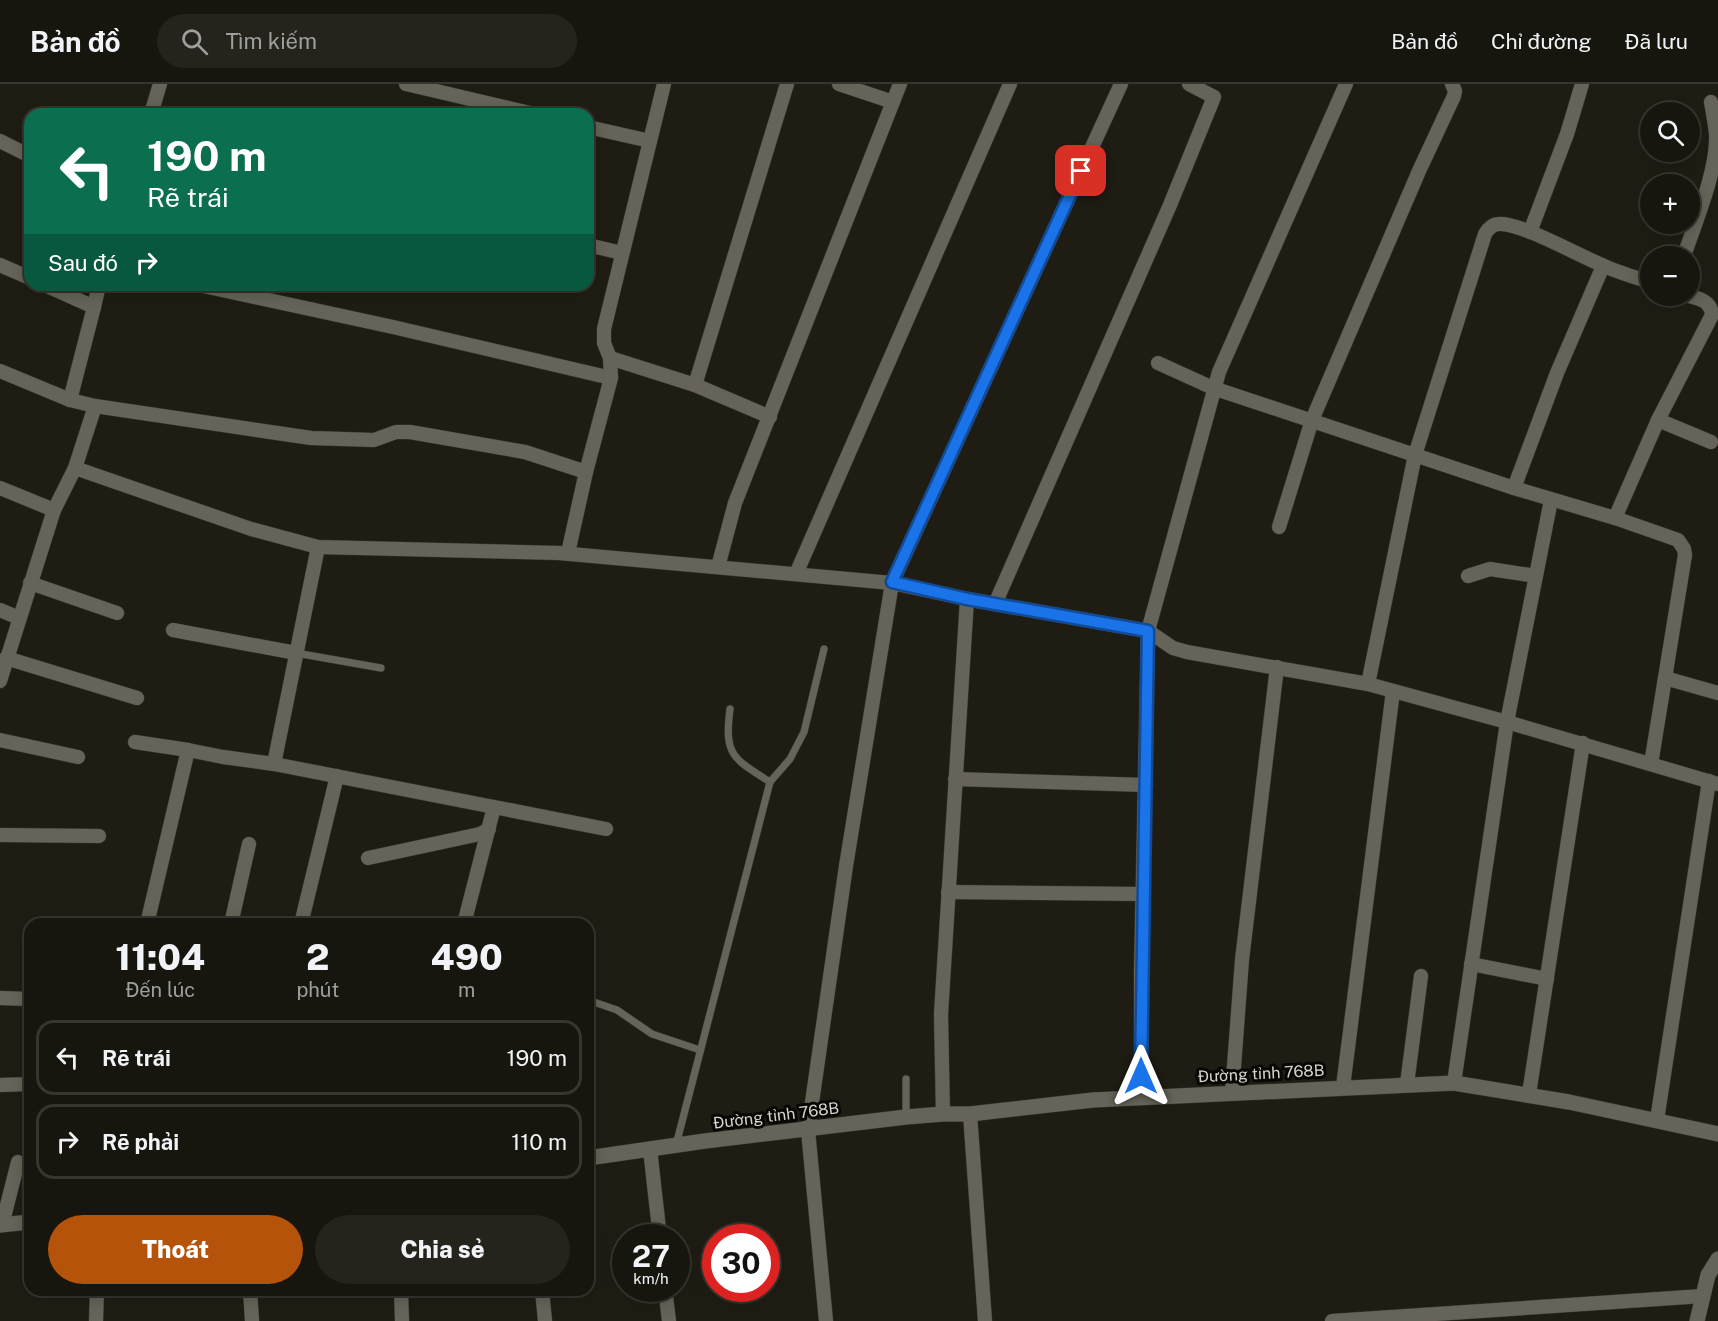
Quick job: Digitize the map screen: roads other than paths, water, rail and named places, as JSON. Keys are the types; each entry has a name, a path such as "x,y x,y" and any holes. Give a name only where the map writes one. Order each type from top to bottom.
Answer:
{"street":[{"path":"152,108 160,84"},
{"path":"406,84 508,108"},
{"path":"568,553 586,472 611,378 610,358 604,343 604,329 664,84"},
{"path":"695,385 787,84"},
{"path":"839,84 893,102"},
{"path":"718,567 735,503 900,84"},
{"path":"796,574 1010,84"},
{"path":"826,1321 808,1130 846,866 892,582 1121,84"},
{"path":"995,604 1215,97 1189,84"},
{"path":"1141,1097 1148,631 1213,388 1346,84"},
{"path":"1280,527 1312,420 1419,171 1454,96 1455,91 1452,84"},
{"path":"1530,232 1567,134 1582,84"},
{"path":"1687,246 1715,156 1717,136 1711,102"},
{"path":"594,128 650,141"},
{"path":"0,141 24,153"},
{"path":"1368,684 1415,454 1485,234 1490,227 1498,224 1530,232 1604,266 1640,279"},
{"path":"594,246 622,253"},
{"path":"0,265 24,275"},
{"path":"1514,488 1557,373 1604,266"},
{"path":"58,291 94,307"},
{"path":"70,400 98,291"},
{"path":"227,291 611,378"},
{"path":"1615,518 1658,420 1712,315 1712,309 1706,301 1700,299"},
{"path":"610,358 695,385 770,417"},
{"path":"1158,363 1213,388 1678,540 1684,549 1651,764"},
{"path":"0,371 70,400 95,406 311,438 374,440 396,432 410,432 525,452 586,472"},
{"path":"0,681 54,510 75,468 95,406"},
{"path":"1658,420 1711,442"},
{"path":"75,468 251,529 318,547 568,553 892,582 967,599 1148,631 1173,648 1187,652 1368,684 1583,743 1714,782 1657,1120"},
{"path":"0,488 54,510"},
{"path":"1454,1083 1507,722 1551,500"},
{"path":"274,764 318,547"},
{"path":"1468,576 1490,569 1536,576"},
{"path":"30,583 117,613"},
{"path":"943,1114 942,1014 967,599"},
{"path":"0,610 19,618"},
{"path":"173,630 296,653"},
{"path":"6,658 137,698"},
{"path":"1232,1093 1242,960 1277,667"},
{"path":"1665,678 1718,693"},
{"path":"1343,1087 1393,691"},
{"path":"0,740 78,757"},
{"path":"135,742 223,758 274,764 606,829"},
{"path":"1528,1095 1583,743"},
{"path":"148,918 189,750"},
{"path":"302,918 337,776"},
{"path":"955,779 1146,785"},
{"path":"466,918 494,807"},
{"path":"368,858 480,834 489,829"},
{"path":"0,835 99,836"},
{"path":"232,918 249,844"},
{"path":"948,892 1143,894"},
{"path":"1471,964 1546,979"},
{"path":"1407,1084 1421,976"},
{"path":"0,998 24,999"},
{"name":"Đường tỉnh 768B","path":"594,1157 676,1145 906,1118 970,1114 1093,1100 1454,1083 1528,1095 1718,1134"},
{"path":"0,1085 24,1084"},
{"path":"970,1114 985,1321"},
{"path":"650,1149 658,1224"},
{"path":"18,1162 1,1225 24,1223"},
{"path":"1697,1321 1708,1275 1718,1259"},
{"path":"96,1321 97,1296"},
{"path":"250,1296 252,1321"},
{"path":"401,1296 402,1321"},
{"path":"543,1296 545,1321"},
{"path":"1332,1321 1703,1296"},
{"path":"667,1302 669,1321"}],"lane":[{"path":"676,1145 770,782 790,759 804,732 824,649"},
{"path":"296,653 381,668"},
{"path":"730,709 728,725 731,752 744,766 770,782"},
{"path":"594,1002 617,1010 652,1034 700,1050"},
{"path":"906,1079 906,1118"}]}
